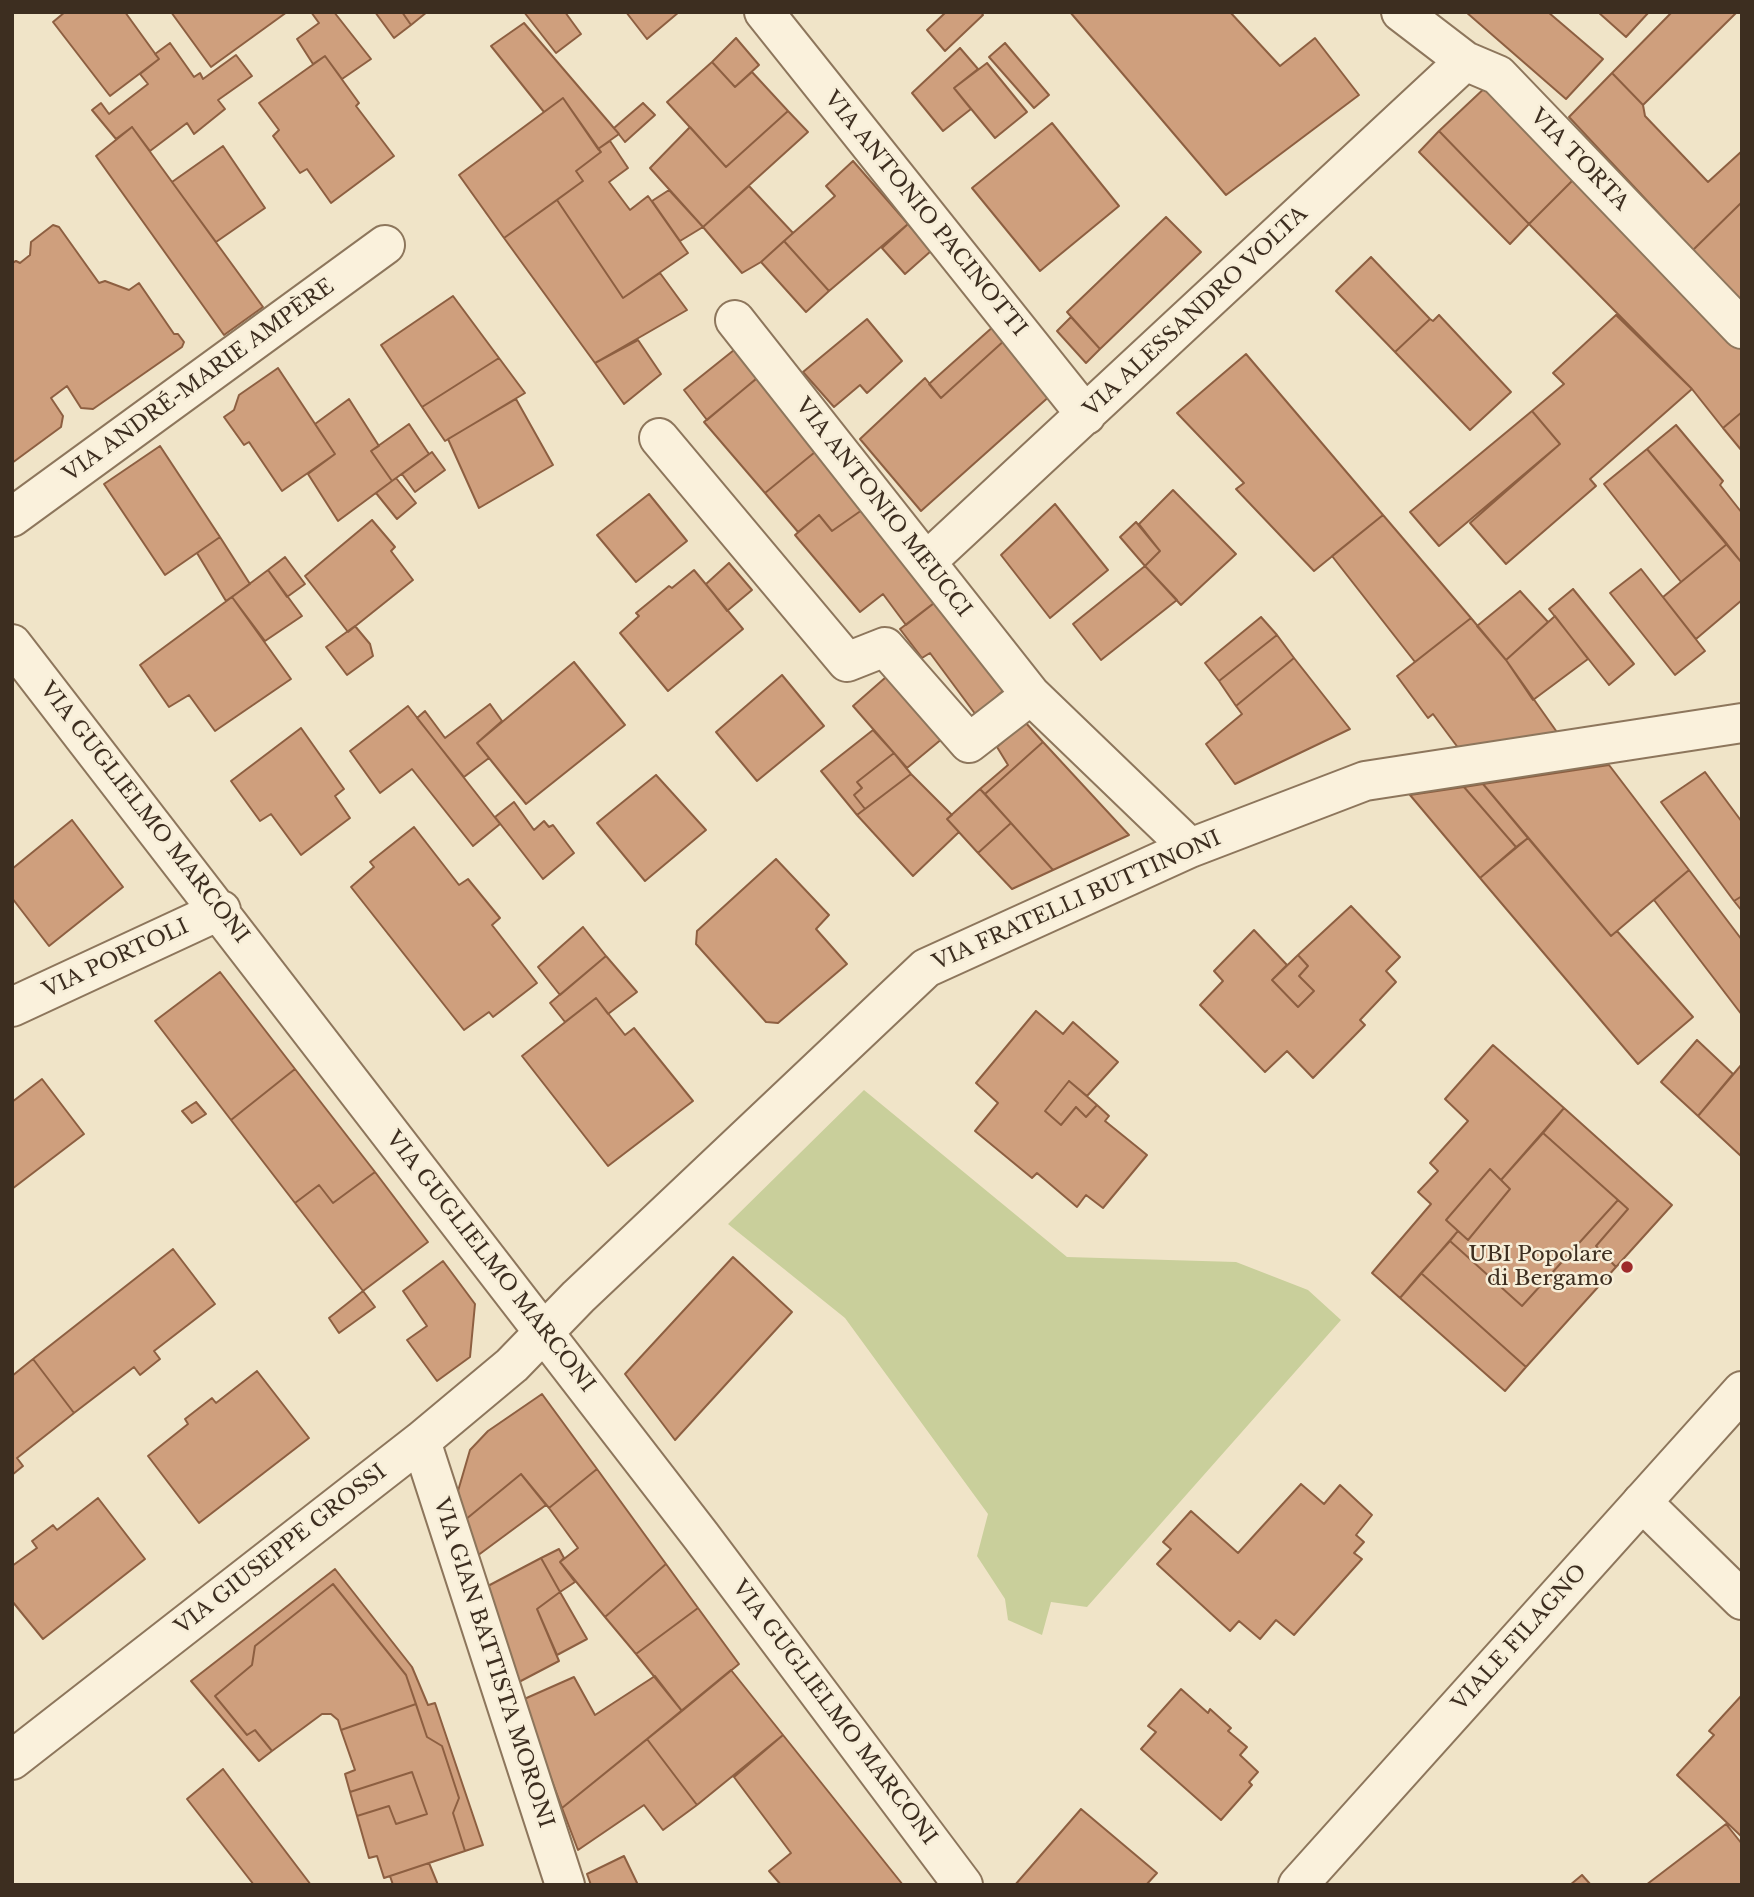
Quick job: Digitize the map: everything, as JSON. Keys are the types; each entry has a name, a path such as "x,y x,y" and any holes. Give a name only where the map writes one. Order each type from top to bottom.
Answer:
{"street":[{"name":"VIA ANTONIO PACINOTTI","path":"764,12 1086,415"},
{"name":"VIA TORTA","path":"1401,12 1465,61 1498,75 1742,329"},
{"name":"VIA ALESSANDRO VOLTA","path":"926,562 1465,61"},
{"name":"VIA ANDRÉ-MARIE AMPÈRE","path":"12,517 385,245"},
{"name":"VIA ANTONIO MEUCCI","path":"735,320 1031,695 1190,848"},
{"path":"659,438 847,662 885,647 969,743 1031,695"},
{"name":"VIA GUGLIELMO MARCONI","path":"12,644 220,910 963,1885"},
{"name":"VIA FRATELLI BUTTINONI","path":"543,1332 926,968 1190,848 1365,781 1742,723"},
{"name":"VIA PORTOLI","path":"14,1003 220,910"},
{"name":"VIA GIUSEPPE GROSSI","path":"12,1760 421,1441 512,1365 543,1332"},
{"name":"VIALE FILAGNO","path":"1298,1885 1742,1391"},
{"name":"VIA GIAN BATTISTA MORONI","path":"421,1441 565,1885"},
{"path":"1642,1502 1742,1600"}],"green space":[{"path":"864,1090 1067,1257 1236,1262 1308,1290 1341,1320 1087,1607 1051,1602 1042,1635 1008,1620 1005,1599 977,1556 988,1514 845,1318 728,1224"}],"building":[{"path":"65,12 125,12 159,59 110,96 53,22"},
{"path":"171,12 287,12 211,67"},
{"path":"311,12 334,12 371,59 342,79 325,56 313,64 297,39 319,23"},
{"path":"375,12 402,12 411,25 394,38"},
{"path":"402,12 427,12 411,25"},
{"path":"524,12 565,12 581,34 556,53"},
{"path":"626,12 679,12 647,39"},
{"path":"946,12 981,12 983,15 945,51 927,30"},
{"path":"1070,12 1230,12 1280,66 1315,38 1359,95 1226,195"},
{"path":"1466,12 1548,12 1603,59 1566,99"},
{"path":"1598,12 1649,12 1626,37"},
{"path":"1672,12 1737,12 1643,105 1612,73"},
{"path":"524,23 619,134 598,149 563,98 544,112 491,46"},
{"path":"736,38 759,65 735,87 712,62"},
{"path":"170,43 194,77 200,73 203,79 236,55 252,76 218,100 225,109 194,134 187,123 150,151 132,127 116,139 92,110 101,103 109,114 148,84 140,74 159,59 155,54"},
{"path":"1005,43 1049,95 1034,108 989,57"},
{"path":"960,48 978,69 954,88 971,109 943,131 912,93"},
{"path":"325,56 359,103 356,106 394,156 331,203 307,169 300,173 273,136 279,130 259,103"},
{"path":"712,62 735,87 752,72 788,111 726,167 667,102"},
{"path":"987,63 1027,112 995,138 954,88"},
{"path":"1612,73 1643,105 1645,116 1708,182 1742,151 1742,202 1693,250 1569,117"},
{"path":"1489,84 1577,176 1529,224 1439,131"},
{"path":"563,98 601,152 576,171 583,181 504,238 459,175"},
{"path":"643,103 655,115 625,142 614,128"},
{"path":"788,111 808,132 703,227 650,168 690,127 726,167"},
{"path":"1052,123 1119,206 1040,271 972,188"},
{"path":"132,127 263,307 224,335 96,156"},
{"path":"1439,131 1529,224 1510,244 1419,152"},
{"path":"610,141 628,168 609,182 630,210 648,196 688,253 623,298 557,200 583,181 576,171 601,152 598,149"},
{"path":"223,146 265,208 216,242 172,182"},
{"path":"853,161 908,224 829,291 784,241 835,196 826,186"},
{"path":"1577,176 1742,350 1742,412 1723,428 1692,389 1529,224"},
{"path":"749,186 793,233 761,262 742,273 703,227"},
{"path":"669,190 703,227 680,241 652,201"},
{"path":"557,200 623,298 660,273 687,310 595,363 504,238"},
{"path":"1742,202 1742,303 1693,250"},
{"path":"1166,217 1201,252 1100,349 1067,312"},
{"path":"908,224 931,251 905,274 882,248"},
{"path":"53,225 59,227 99,283 105,281 129,290 139,283 174,334 178,334 184,342 182,347 93,409 81,408 67,386 51,398 63,416 61,427 12,463 12,263 20,263 30,255 31,242"},
{"path":"784,241 829,291 806,312 761,262"},
{"path":"1371,257 1430,319 1395,352 1336,291"},
{"path":"453,296 499,358 422,407 381,345"},
{"path":"1439,315 1511,392 1470,430 1395,352 1430,319 1433,321"},
{"path":"1616,315 1692,389 1590,479 1596,486 1506,564 1470,523 1560,444 1532,411 1564,384 1553,373"},
{"path":"1071,317 1100,349 1086,363 1057,331"},
{"path":"867,319 902,361 867,393 860,385 834,407 803,372"},
{"path":"995,325 1006,339 941,398 929,384"},
{"path":"1006,339 1052,394 921,511 860,439 925,378 941,398"},
{"path":"638,340 661,374 624,404 595,363"},
{"path":"739,346 763,373 707,420 684,390"},
{"path":"1246,354 1383,515 1314,571 1236,489 1244,483 1177,413"},
{"path":"499,358 525,393 445,441 422,407"},
{"path":"278,368 335,454 282,491 249,442 244,445 224,417 234,410 239,395"},
{"path":"767,370 826,443 765,493 704,422"},
{"path":"349,399 379,446 371,451 392,481 338,521 308,474 335,454 315,424"},
{"path":"516,399 553,465 479,508 448,439"},
{"path":"1532,411 1560,444 1439,546 1410,512"},
{"path":"1742,412 1742,451 1723,428"},
{"path":"409,424 429,454 392,481 371,451"},
{"path":"1676,425 1723,481 1720,485 1742,513 1742,563 1647,449"},
{"path":"826,443 862,510 832,531 819,515 798,532 765,493"},
{"path":"160,446 220,537 165,575 104,484"},
{"path":"1647,449 1727,544 1681,582 1604,484"},
{"path":"432,452 445,470 415,492 402,474"},
{"path":"396,478 416,503 397,519 376,493"},
{"path":"1173,490 1236,554 1181,605 1145,566 1160,551 1139,524"},
{"path":"649,494 687,541 636,582 597,535"},
{"path":"1055,504 1108,570 1050,618 1001,555"},
{"path":"862,510 947,593 906,625 883,594 860,612 795,535 819,515 832,531"},
{"path":"1383,515 1471,618 1415,662 1332,556"},
{"path":"372,520 395,547 391,551 413,580 348,632 305,576"},
{"path":"1136,522 1160,551 1145,566 1120,537"},
{"path":"220,537 250,584 226,601 197,553"},
{"path":"1727,544 1742,563 1742,600 1696,639 1663,597"},
{"path":"285,557 305,584 287,597 268,570"},
{"path":"729,563 752,590 727,611 706,584"},
{"path":"1145,566 1177,600 1101,660 1073,624"},
{"path":"1641,569 1705,651 1675,675 1610,593"},
{"path":"268,570 302,616 265,641 232,597"},
{"path":"694,570 743,629 668,691 620,633 639,616 636,613"},
{"path":"1573,589 1634,664 1609,685 1549,609"},
{"path":"1520,591 1548,622 1506,660 1477,626"},
{"path":"947,593 1014,681 976,715 930,653 922,658 900,629"},
{"path":"232,597 291,679 215,731 189,695 169,707 140,665"},
{"path":"1555,616 1588,659 1533,700 1506,660"},
{"path":"1261,617 1277,635 1219,681 1205,663"},
{"path":"1471,618 1506,660 1559,735 1459,749 1433,714 1428,718 1397,676"},
{"path":"355,626 370,644 373,656 347,675 326,647"},
{"path":"1277,635 1294,658 1236,706 1219,681"},
{"path":"1294,658 1350,729 1235,784 1206,744 1242,714 1236,706"},
{"path":"574,662 625,725 526,804 477,743"},
{"path":"894,670 949,733 907,768 853,706"},
{"path":"782,675 824,726 757,781 716,732"},
{"path":"490,704 502,721 477,743 489,758 464,777 417,718 425,711 445,738"},
{"path":"408,706 500,824 473,846 412,769 380,793 350,751"},
{"path":"1025,722 1043,742 985,794 980,789 1008,765 997,747"},
{"path":"301,728 344,789 335,796 350,818 301,855 271,814 260,821 231,781"},
{"path":"873,730 894,753 857,782 862,788 854,795 865,809 857,815 821,771"},
{"path":"1043,742 1129,835 1053,870 985,794"},
{"path":"894,753 911,774 865,809 854,795 862,788 857,782"},
{"path":"1609,765 1689,870 1611,936 1483,784"},
{"path":"1705,772 1742,822 1742,896 1734,901 1661,802"},
{"path":"911,774 952,815 947,819 959,832 913,876 857,815"},
{"path":"656,775 706,830 645,881 597,823"},
{"path":"1483,784 1528,838 1516,847 1464,787"},
{"path":"1464,787 1516,847 1480,878 1410,795"},
{"path":"980,789 1011,823 978,853 947,819"},
{"path":"514,802 534,830 544,821 549,827 553,825 574,853 543,879 495,817"},
{"path":"72,820 123,887 49,946 12,898 12,869"},
{"path":"1011,823 1053,870 1012,889 978,853"},
{"path":"414,827 459,885 468,879 500,918 492,925 537,983 493,1017 489,1012 464,1030 351,887 374,867 370,862"},
{"path":"1528,838 1611,936 1617,931 1693,1017 1638,1064 1480,878"},
{"path":"776,859 829,915 816,929 847,964 778,1023 766,1022 696,944 697,931"},
{"path":"1689,870 1742,940 1742,1015 1654,900"},
{"path":"1742,896 1742,911 1734,901"},
{"path":"1351,906 1400,957 1386,971 1396,982 1360,1020 1365,1025 1313,1078 1287,1051 1265,1072 1200,1005 1223,981 1214,971 1254,930 1287,965 1272,980 1298,1007 1314,991 1299,976 1308,966 1298,955"},
{"path":"583,927 606,956 560,995 538,967"},
{"path":"1298,955 1308,966 1299,976 1314,991 1298,1007 1272,980"},
{"path":"606,956 637,992 608,1014 596,998 565,1022 550,1003"},
{"path":"220,972 295,1069 231,1120 155,1021"},
{"path":"596,998 625,1035 634,1028 693,1101 608,1166 522,1056"},
{"path":"1036,1011 1063,1034 1073,1022 1118,1062 1087,1096 1069,1081 1045,1111 1061,1125 1076,1107 1086,1117 1097,1105 1109,1116 1105,1121 1147,1155 1103,1208 1086,1195 1077,1207 1037,1173 1032,1178 975,1131 998,1103 976,1083"},
{"path":"1697,1040 1733,1074 1698,1116 1661,1082"},
{"path":"1493,1045 1564,1108 1501,1180 1490,1169 1446,1220 1458,1231 1400,1298 1372,1273 1431,1204 1418,1192 1438,1171 1430,1163 1468,1121 1445,1099"},
{"path":"1742,1064 1742,1157 1698,1116"},
{"path":"295,1069 375,1172 333,1203 319,1185 295,1203 231,1120"},
{"path":"42,1079 84,1134 12,1189 12,1102"},
{"path":"1069,1081 1097,1105 1086,1117 1076,1107 1061,1125 1045,1111"},
{"path":"196,1102 206,1114 192,1123 182,1111"},
{"path":"1564,1108 1672,1205 1616,1267 1596,1246 1628,1209 1543,1133"},
{"path":"1543,1133 1618,1200 1522,1306 1450,1241 1458,1231 1468,1240 1510,1189 1501,1180"},
{"path":"1490,1169 1510,1189 1468,1240 1446,1220"},
{"path":"375,1172 428,1242 363,1291 295,1203 319,1185 333,1203"},
{"path":"1618,1200 1628,1209 1596,1246 1616,1267 1526,1367 1421,1273 1450,1241 1522,1306"},
{"path":"173,1249 215,1304 154,1351 160,1359 140,1375 134,1367 74,1413 33,1359"},
{"path":"733,1257 792,1312 675,1440 625,1374"},
{"path":"443,1261 475,1304 470,1357 437,1381 407,1340 427,1326 403,1291"},
{"path":"1421,1273 1526,1367 1505,1391 1400,1298"},
{"path":"363,1291 375,1307 339,1333 329,1318"},
{"path":"33,1359 74,1413 17,1458 23,1466 12,1475 12,1376"},
{"path":"257,1371 309,1438 199,1523 148,1456 188,1424 185,1419 212,1398 216,1403"},
{"path":"542,1394 597,1469 549,1508 521,1474 465,1520 458,1491 470,1450 488,1431"},
{"path":"597,1469 666,1564 605,1617 560,1562 578,1548 549,1508"},
{"path":"521,1474 546,1505 477,1556 465,1520"},
{"path":"1301,1484 1324,1504 1340,1485 1372,1515 1356,1535 1364,1542 1354,1553 1362,1559 1294,1635 1276,1620 1260,1639 1239,1621 1230,1631 1157,1564 1171,1549 1163,1542 1191,1511 1238,1553"},
{"path":"98,1498 145,1559 43,1639 12,1601 12,1566 37,1548 32,1541 53,1525 57,1530"},
{"path":"559,1549 564,1558 560,1562 575,1582 560,1592 541,1558"},
{"path":"541,1558 560,1592 537,1609 559,1661 517,1683 486,1587"},
{"path":"666,1564 698,1608 636,1654 605,1617"},
{"path":"335,1569 412,1667 428,1705 435,1703 483,1845 465,1851 453,1813 459,1798 442,1746 427,1737 406,1675 333,1584 255,1646 252,1665 215,1696 247,1735 255,1730 272,1751 259,1761 191,1681"},
{"path":"333,1584 406,1675 416,1704 341,1730 338,1720 331,1714 322,1714 272,1751 255,1730 247,1735 215,1696 252,1665 255,1646"},
{"path":"560,1592 587,1639 557,1655 537,1609"},
{"path":"698,1608 739,1664 682,1711 636,1654"},
{"path":"731,1670 783,1735 697,1805 647,1739"},
{"path":"655,1676 682,1711 562,1808 522,1700 574,1677 595,1715"},
{"path":"1181,1689 1208,1713 1210,1709 1231,1728 1228,1731 1247,1747 1240,1755 1258,1772 1249,1782 1252,1785 1221,1820 1141,1749 1156,1732 1148,1726"},
{"path":"1742,1695 1742,1837 1677,1775 1714,1735 1709,1731"},
{"path":"416,1704 427,1737 442,1746 459,1798 453,1813 465,1851 384,1878 377,1856 369,1858 357,1816 389,1806 396,1824 427,1814 412,1772 350,1792 345,1774 355,1770 341,1730"},
{"path":"783,1735 903,1885 781,1885 769,1871 791,1853 734,1777"},
{"path":"647,1739 697,1805 663,1830 644,1805 578,1850 562,1808"},
{"path":"223,1769 311,1885 254,1885 187,1799"},
{"path":"412,1772 427,1814 396,1824 389,1806 357,1816 350,1792"},
{"path":"1081,1809 1157,1873 1146,1885 1015,1885"},
{"path":"1726,1824 1742,1844 1742,1885 1646,1885"},
{"path":"624,1856 638,1885 591,1885 587,1874"},
{"path":"429,1863 438,1885 393,1885 390,1876"},
{"path":"1582,1875 1591,1885 1570,1885"}],"place":[{"name":"UBI Popolare di Bergamo","path":"1627,1267"}]}
